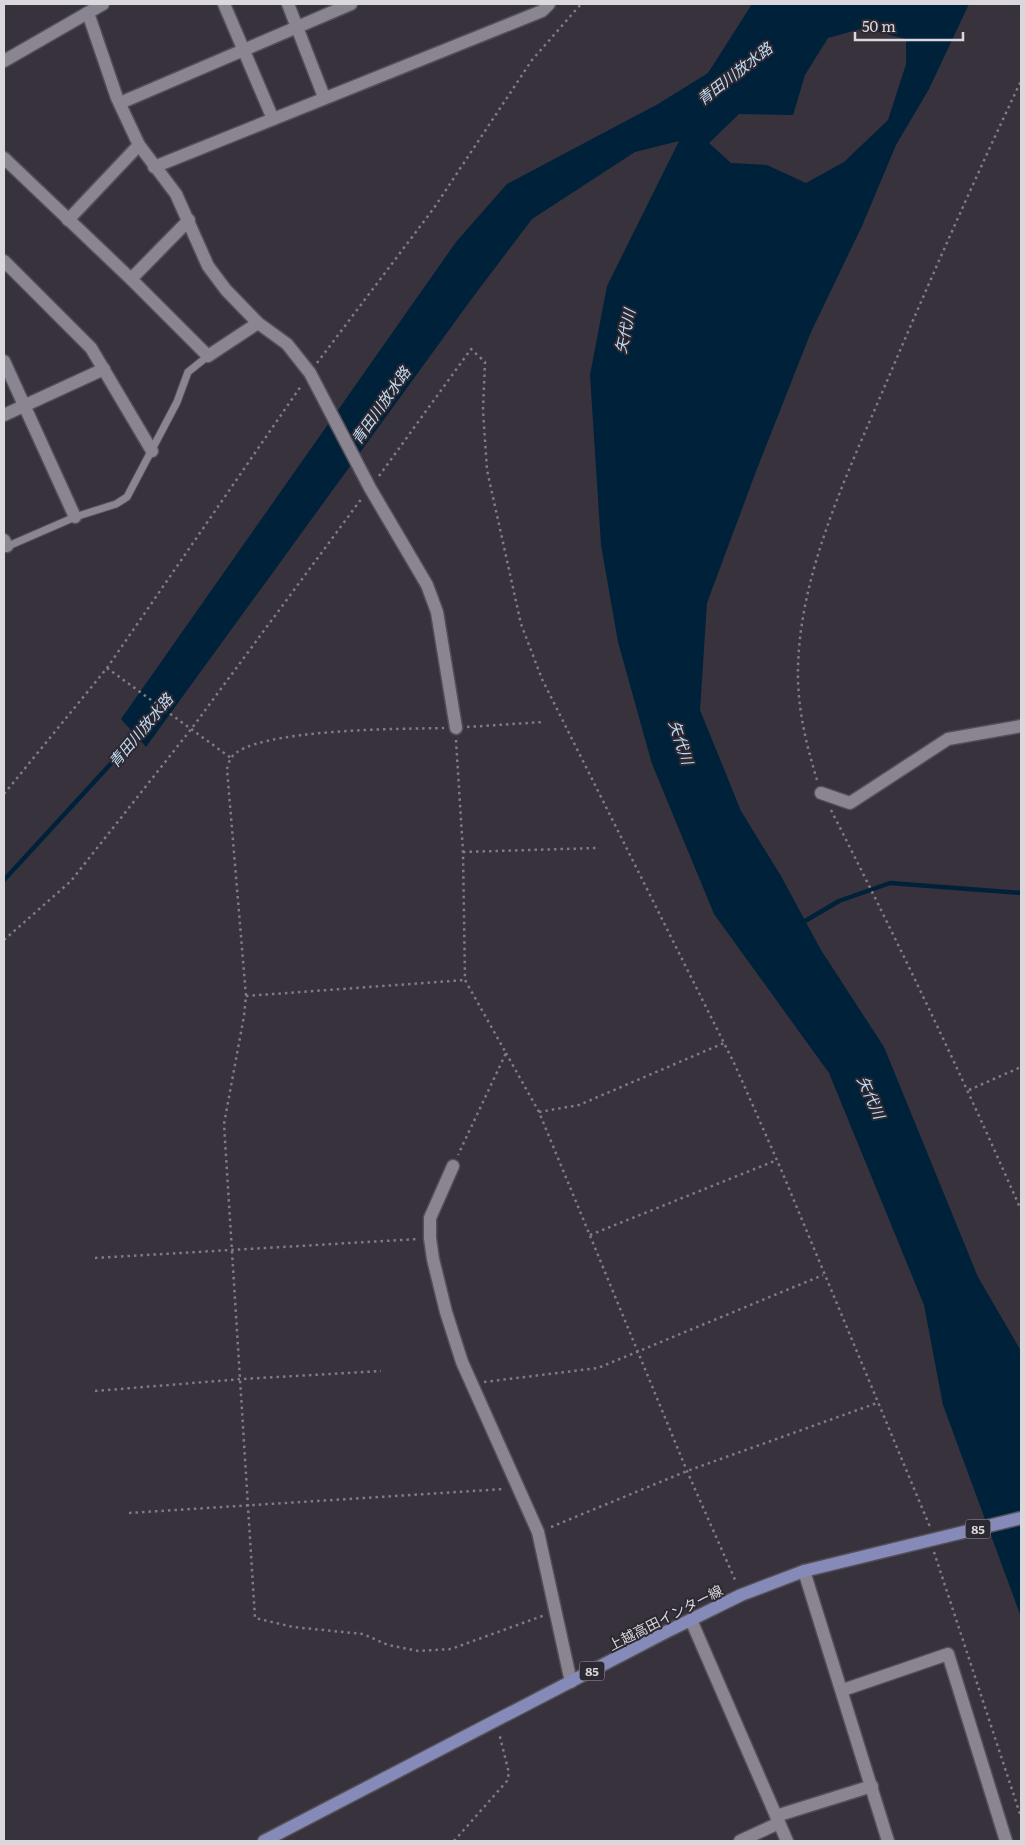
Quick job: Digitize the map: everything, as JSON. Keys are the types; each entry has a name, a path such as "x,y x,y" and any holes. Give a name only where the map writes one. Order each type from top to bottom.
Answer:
{"main road":[{"name":"上越高田インター線","path":"264,1841 741,1595 804,1571 1021,1518"}],"street":[{"path":"4,61 103,4"},
{"path":"224,4 273,119"},
{"path":"288,4 324,97"},
{"path":"120,103 351,4"},
{"path":"154,167 324,97 542,11 549,4"},
{"path":"88,13 120,103 139,145 176,194 208,266 215,277 258,324 287,344 310,373 370,488 427,586 437,612 456,728"},
{"path":"68,220 139,145"},
{"path":"4,158 132,279 208,356 258,324"},
{"path":"132,279 189,220"},
{"path":"4,261 91,348 152,451"},
{"path":"4,361 75,517"},
{"path":"4,415 104,369"},
{"path":"821,793 850,802 948,739 1021,726"},
{"path":"453,1166 430,1218 430,1238 446,1312 471,1384 538,1532 571,1682"},
{"path":"804,1571 843,1690 888,1841"},
{"path":"691,1620 788,1841"},
{"path":"843,1690 948,1654 1006,1841"},
{"path":"740,1841 778,1820 872,1786"}],"lane":[{"path":"5,545 128,498 177,402 188,372 208,356"}],"path":[{"path":"4,794 107,668 310,373 434,208 532,60 581,4"},
{"path":"1021,80 955,222 845,480 812,579 800,640 798,680 804,736 821,793 878,903 969,1090 1021,1210"},
{"path":"4,940 71,882 192,728 472,349 485,362 483,410 487,470 521,624 542,679 724,1043 777,1160 878,1402 933,1540 1021,1817"},
{"path":"107,668 231,758"},
{"path":"543,722 456,728 338,731 300,735 254,745 238,752 231,758 227,769 246,996 224,1124 242,1379 255,1618 293,1627 362,1634 388,1645 418,1651 451,1649 555,1611"},
{"path":"456,728 462,852 465,980 540,1112 687,1472 741,1595"},
{"path":"462,852 597,848"},
{"path":"246,996 465,980"},
{"path":"540,1112 579,1105 724,1043"},
{"path":"453,1166 506,1053"},
{"path":"969,1090 1021,1067"},
{"path":"590,1235 777,1160"},
{"path":"95,1258 430,1238"},
{"path":"471,1384 598,1368 824,1276"},
{"path":"95,1391 242,1379 381,1371"},
{"path":"538,1532 687,1472 878,1402"},
{"path":"129,1513 518,1488"},
{"path":"454,1841 507,1781 509,1773 497,1722"}],"water":[{"name":"矢代川","path":"752,4 969,4 929,89 896,145 862,226 811,332 755,474 707,603 700,710 741,811 781,876 821,950 884,1047 978,1277 1021,1351 1021,1617 943,1405 924,1305 829,1073 714,914 652,764 618,642 601,545 590,375 607,286 679,141 635,152 532,219 473,297 146,747 121,719 456,242 507,184 658,104 708,73","holes":["864,28 906,39 906,64 888,120 844,162 806,183 767,165 731,163 709,143 739,114 793,115 805,75 828,38"]}],"waterway":[{"name":"青田川放水路","path":"4,880 140,732"},
{"path":"800,924 839,901 890,883 1021,893"}]}
